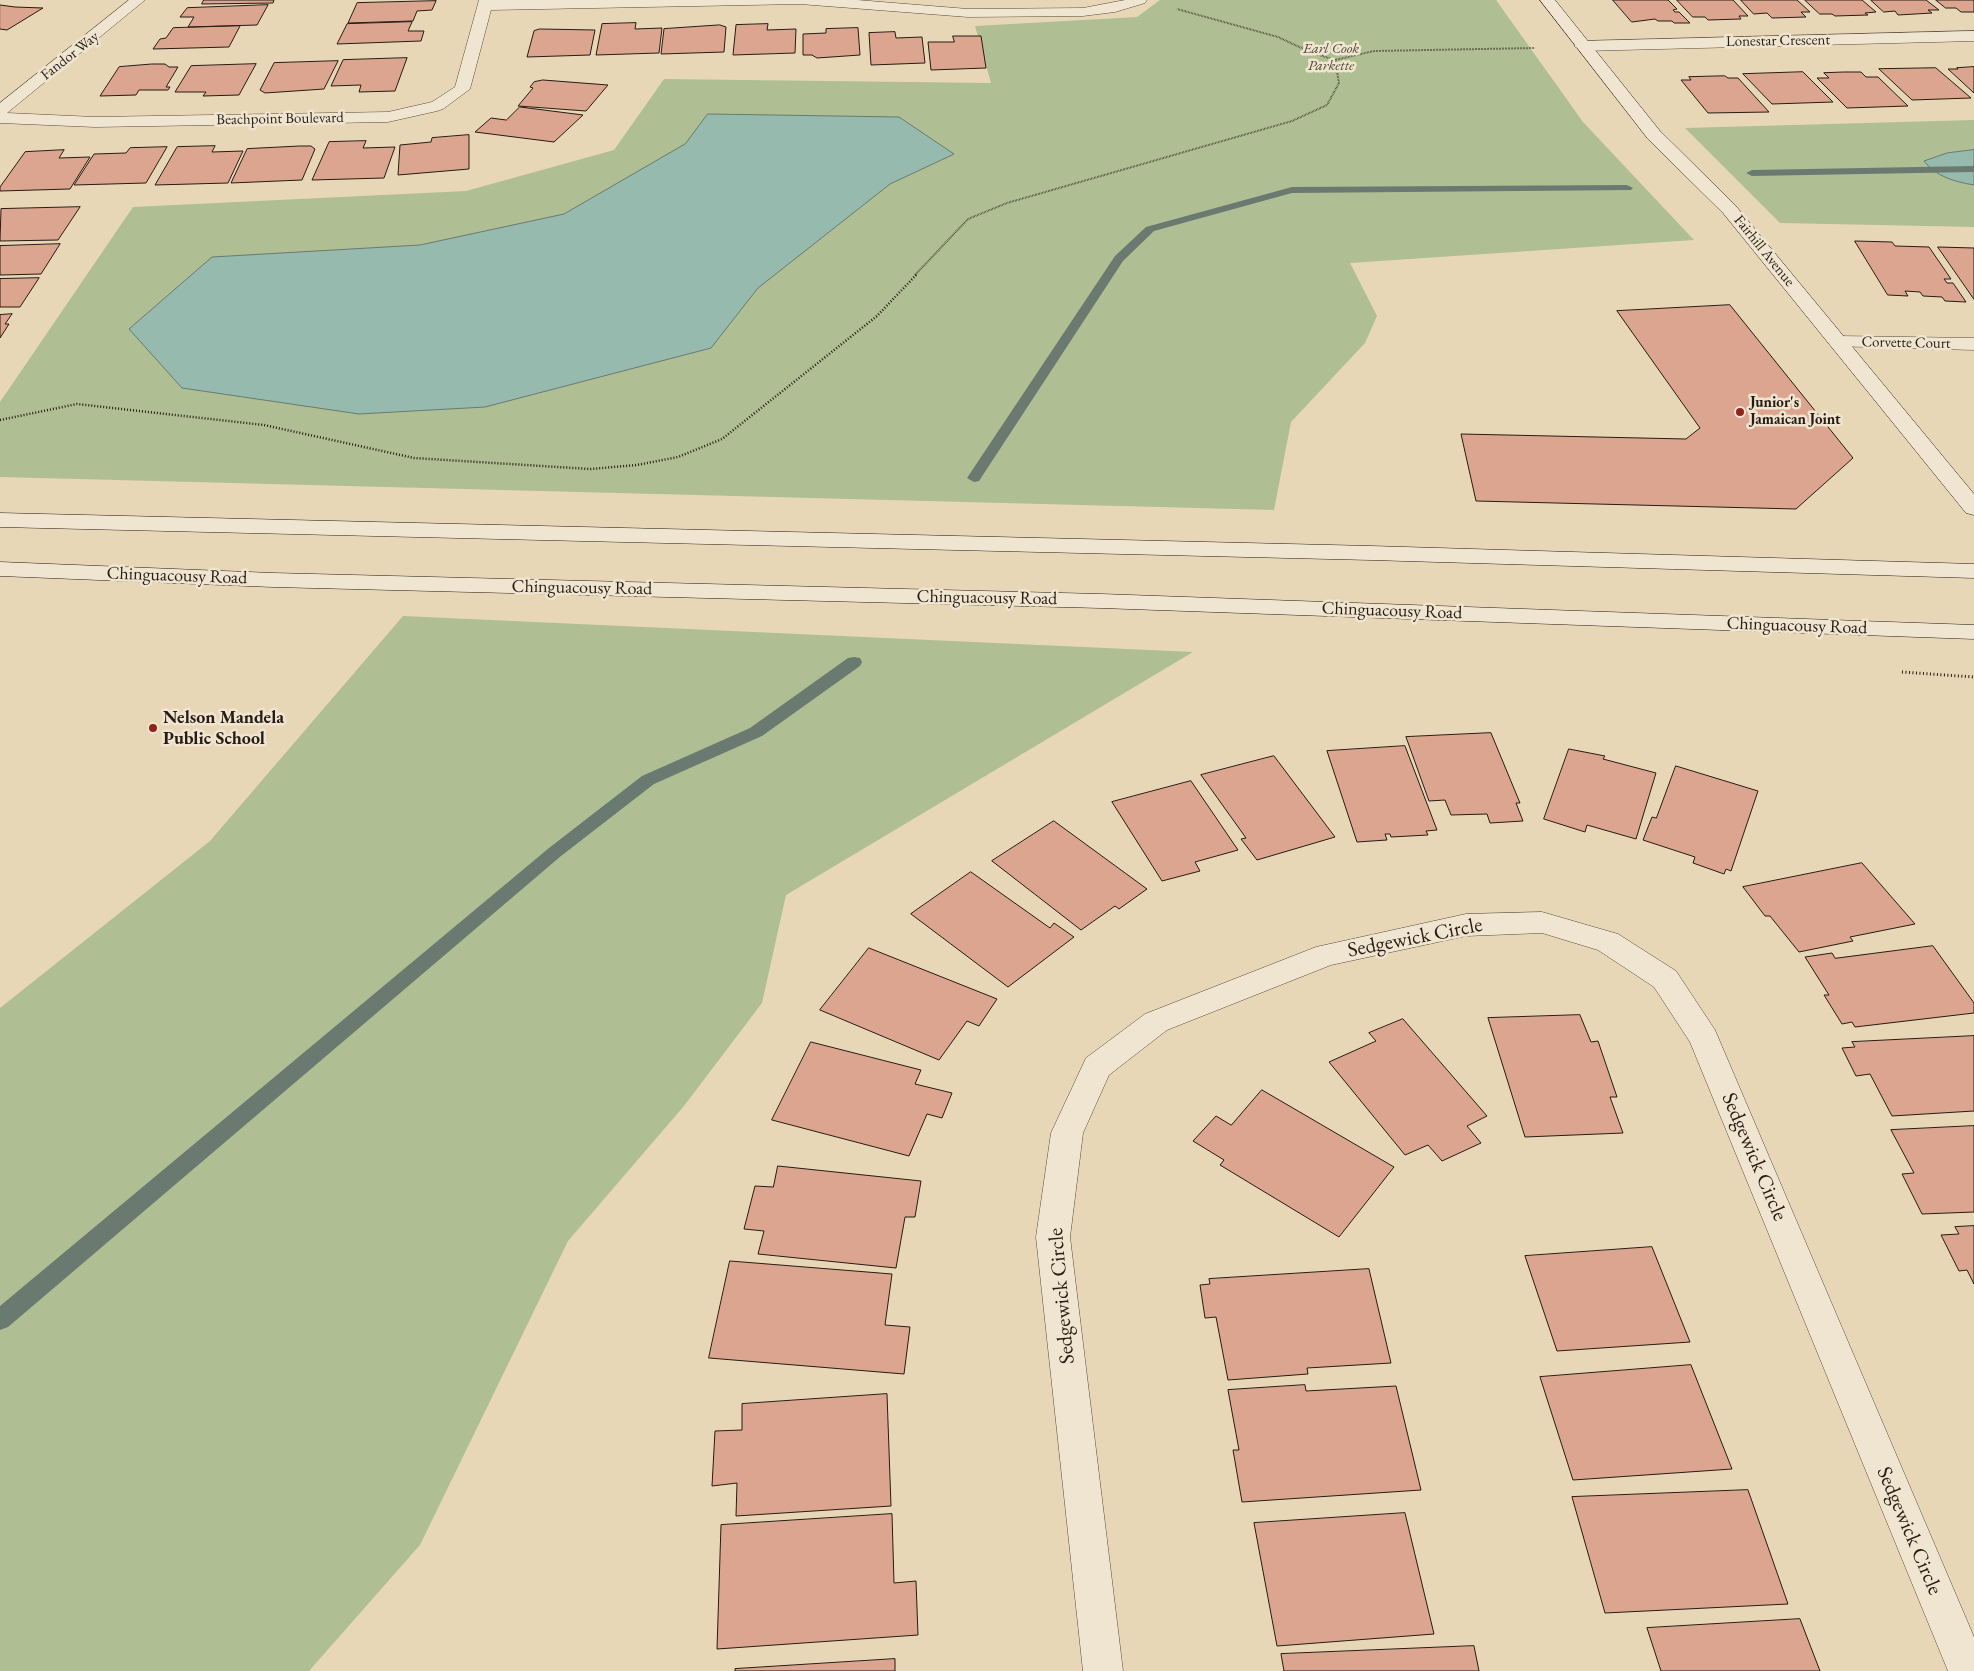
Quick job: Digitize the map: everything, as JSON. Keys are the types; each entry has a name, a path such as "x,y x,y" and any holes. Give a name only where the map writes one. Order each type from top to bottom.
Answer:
{"street":[{"name":"Fandor Way","path":"0,111 138,0"},
{"path":"486,3 800,0 968,13 1083,12 1115,8 1140,0"},
{"name":"Fairhill Avenue","path":"1547,0 1654,135 1729,209 1974,508"},
{"name":"Beachpoint Boulevard","path":"0,118 95,122 388,117 437,106 462,89 486,3"},
{"name":"Lonestar Crescent","path":"1582,46 1974,36"},
{"name":"Corvette Court","path":"1838,342 1974,344"},
{"path":"0,520 1381,553 1974,571"},
{"name":"Chinguacousy Road","path":"0,569 273,580 1121,602 1974,632"},
{"name":"Sedgewick Circle","path":"1103,1671 1053,1237 1067,1133 1097,1067 1156,1022 1326,955 1466,925 1542,922 1608,942 1665,979 1704,1038 1968,1671"}],"path":[{"path":"1140,0 1278,37 1310,52 1335,60 1364,55 1374,50 1465,51 1582,46"},
{"path":"0,420 77,404 264,425 414,458 590,469 637,465 678,457 722,439 877,316 968,219 1007,203 1292,121 1327,105 1339,83 1335,60"}],"green space":[{"name":"Earl Cook Parkette","path":"1160,0 1496,0 1583,122 1694,240 1350,263 1377,316 1365,343 1291,422 1274,510 0,477 0,402 133,207 466,191 614,150 664,79 991,83 975,26 1137,17"},
{"path":"1974,120 1974,227 1780,223 1685,128"},
{"path":"403,616 1193,652 786,895 762,1003 684,1106 568,1241 420,1545 309,1671 0,1671 0,1008 210,841"}],"water":[{"path":"708,114 899,117 954,154 890,184 758,288 711,348 485,407 359,414 182,388 129,329 212,257 420,245 564,214 685,144"},
{"path":"1974,150 1974,185 1946,178 1934,171 1924,161 1947,153"}],"building":[{"path":"204,0 274,0 273,3 202,4"},
{"path":"1613,0 1668,0 1677,9 1673,10 1679,12 1690,23 1674,23 1672,21 1658,21 1655,19 1632,22"},
{"path":"1677,0 1733,0 1748,16 1739,16 1741,19 1708,20 1705,17 1693,17"},
{"path":"1741,0 1797,0 1810,12 1801,12 1806,17 1772,18 1767,13 1754,14"},
{"path":"1805,0 1862,0 1876,12 1865,13 1868,15 1835,16 1832,14 1820,14"},
{"path":"1871,0 1926,0 1939,10 1928,10 1932,13 1898,15 1895,11 1884,12"},
{"path":"1936,0 1974,0 1974,12 1961,12 1956,8 1946,8"},
{"path":"436,1 432,10 417,11 413,21 348,23 357,3"},
{"path":"0,5 43,8 7,30 0,29"},
{"path":"268,5 257,25 188,27 194,17 180,17 187,8"},
{"path":"412,22 408,31 424,31 421,41 337,44 347,24"},
{"path":"636,23 635,29 662,28 659,53 596,55 602,24"},
{"path":"768,24 767,30 796,29 795,53 733,55 736,25"},
{"path":"720,25 726,27 724,52 661,54 664,29"},
{"path":"240,26 229,47 153,49 160,39 166,38 173,28"},
{"path":"858,28 860,55 817,58 812,55 803,55 803,34 826,33 826,29"},
{"path":"540,29 595,30 590,55 527,57 534,31"},
{"path":"895,32 896,38 922,37 925,63 871,65 869,33"},
{"path":"953,36 981,36 986,68 931,70 928,42 954,42"},
{"path":"407,58 395,91 359,92 361,85 331,86 343,60"},
{"path":"338,61 324,89 265,93 260,90 274,63"},
{"path":"152,64 178,67 166,87 170,87 168,90 139,90 136,95 100,96 119,67"},
{"path":"256,64 239,95 203,96 206,92 175,92 191,66"},
{"path":"1974,67 1974,93 1948,69 1958,69"},
{"path":"1936,68 1971,98 1912,100 1879,69"},
{"path":"1803,72 1833,102 1772,104 1743,74"},
{"path":"1861,72 1866,77 1878,77 1908,106 1847,108 1817,78 1829,78 1824,73"},
{"path":"1725,76 1728,78 1738,78 1769,112 1708,113 1681,80 1691,80 1689,77"},
{"path":"543,80 608,85 586,111 518,106 533,88 530,87 534,82"},
{"path":"520,107 583,115 554,142 475,132 491,118 506,120"},
{"path":"469,135 469,169 398,175 400,145 431,142 432,138"},
{"path":"366,141 363,148 395,147 384,178 312,180 329,142"},
{"path":"215,146 212,152 243,151 228,183 155,185 177,147"},
{"path":"311,146 315,149 302,180 231,183 247,149"},
{"path":"167,147 146,183 74,185 94,154 126,153 130,148"},
{"path":"64,150 59,158 90,157 70,189 0,191 0,187 25,152"},
{"path":"80,207 58,240 0,241 1,209"},
{"path":"1855,241 1892,242 1895,246 1929,247 1951,279 1944,279 1947,283 1953,283 1966,302 1945,301 1942,297 1923,296 1920,292 1905,291 1908,296 1888,295"},
{"path":"60,244 41,274 0,275 0,246"},
{"path":"1938,247 1974,248 1974,299"},
{"path":"39,278 20,307 0,307 0,279"},
{"path":"1730,305 1853,458 1796,509 1476,501 1461,434 1686,439 1700,428 1617,311"},
{"path":"12,314 5,324 9,324 0,338 0,315"},
{"path":"1491,733 1520,803 1516,803 1523,821 1490,823 1487,814 1451,815 1445,800 1429,801 1406,737"},
{"path":"1405,746 1437,830 1426,831 1428,835 1391,837 1390,834 1385,834 1387,840 1357,842 1327,751"},
{"path":"1569,749 1605,756 1603,759 1656,773 1636,839 1587,825 1585,832 1544,819"},
{"path":"1274,756 1335,837 1257,860 1241,839 1246,838 1201,775"},
{"path":"1676,766 1758,791 1731,871 1726,869 1724,874 1693,863 1695,857 1643,840 1652,817 1656,818"},
{"path":"1191,781 1238,850 1195,862 1200,871 1162,881 1112,802"},
{"path":"1054,821 1147,889 1119,909 1115,906 1081,930 992,861"},
{"path":"1862,863 1915,924 1850,937 1853,941 1799,952 1770,916 1765,916 1743,887"},
{"path":"971,872 1050,928 1054,923 1074,937 1008,987 911,914"},
{"path":"1933,946 1974,1003 1974,1013 1855,1027 1852,1022 1842,1024 1824,995 1829,995 1805,957 1832,953 1835,958"},
{"path":"869,948 997,999 979,1026 967,1021 939,1060 820,1010"},
{"path":"1580,1015 1591,1042 1598,1041 1617,1097 1610,1097 1623,1133 1525,1137 1488,1018"},
{"path":"1403,1019 1487,1116 1467,1126 1481,1143 1442,1161 1428,1145 1405,1155 1329,1062 1376,1041 1369,1033"},
{"path":"1974,1036 1974,1111 1892,1116 1870,1074 1856,1076 1842,1048 1855,1047 1852,1042"},
{"path":"811,1042 921,1070 915,1084 952,1093 942,1118 927,1114 909,1156 772,1120"},
{"path":"1262,1090 1394,1167 1339,1237 1220,1165 1224,1160 1193,1141 1216,1116 1231,1125"},
{"path":"1974,1126 1974,1212 1922,1214 1902,1174 1914,1173 1891,1130"},
{"path":"778,1166 921,1181 915,1217 905,1217 896,1268 758,1254 764,1231 744,1229 755,1186 773,1187"},
{"path":"1974,1226 1974,1284 1967,1270 1959,1271 1941,1235 1959,1234 1955,1227"},
{"path":"1652,1247 1690,1342 1557,1351 1525,1256"},
{"path":"730,1261 892,1274 885,1325 910,1327 904,1374 709,1358"},
{"path":"1369,1269 1391,1363 1307,1368 1308,1374 1228,1380 1216,1317 1205,1318 1200,1285 1210,1284 1209,1279"},
{"path":"1691,1365 1732,1469 1573,1480 1540,1377"},
{"path":"1305,1385 1306,1391 1396,1386 1421,1490 1242,1502 1233,1450 1239,1450 1228,1390"},
{"path":"887,1394 891,1506 736,1516 737,1483 712,1486 715,1431 742,1430 742,1404"},
{"path":"1748,1490 1788,1604 1605,1613 1572,1497"},
{"path":"1405,1513 1434,1634 1277,1646 1254,1523"},
{"path":"892,1514 894,1583 916,1581 918,1635 717,1649 721,1525"},
{"path":"1800,1619 1820,1671 1661,1671 1647,1628"},
{"path":"1474,1646 1479,1671 1284,1671 1281,1654"},
{"path":"895,1659 895,1671 735,1671 735,1669"}],"waterway":[{"path":"1752,173 1974,169"},
{"path":"974,478 1119,259 1150,229 1292,190 1627,188"},
{"path":"0,1320 555,852 648,780 756,732 854,662"}],"place":[{"name":"Junior's Jamaican Joint","path":"1740,412"},
{"name":"Nelson Mandela Public School","path":"153,728"}]}
